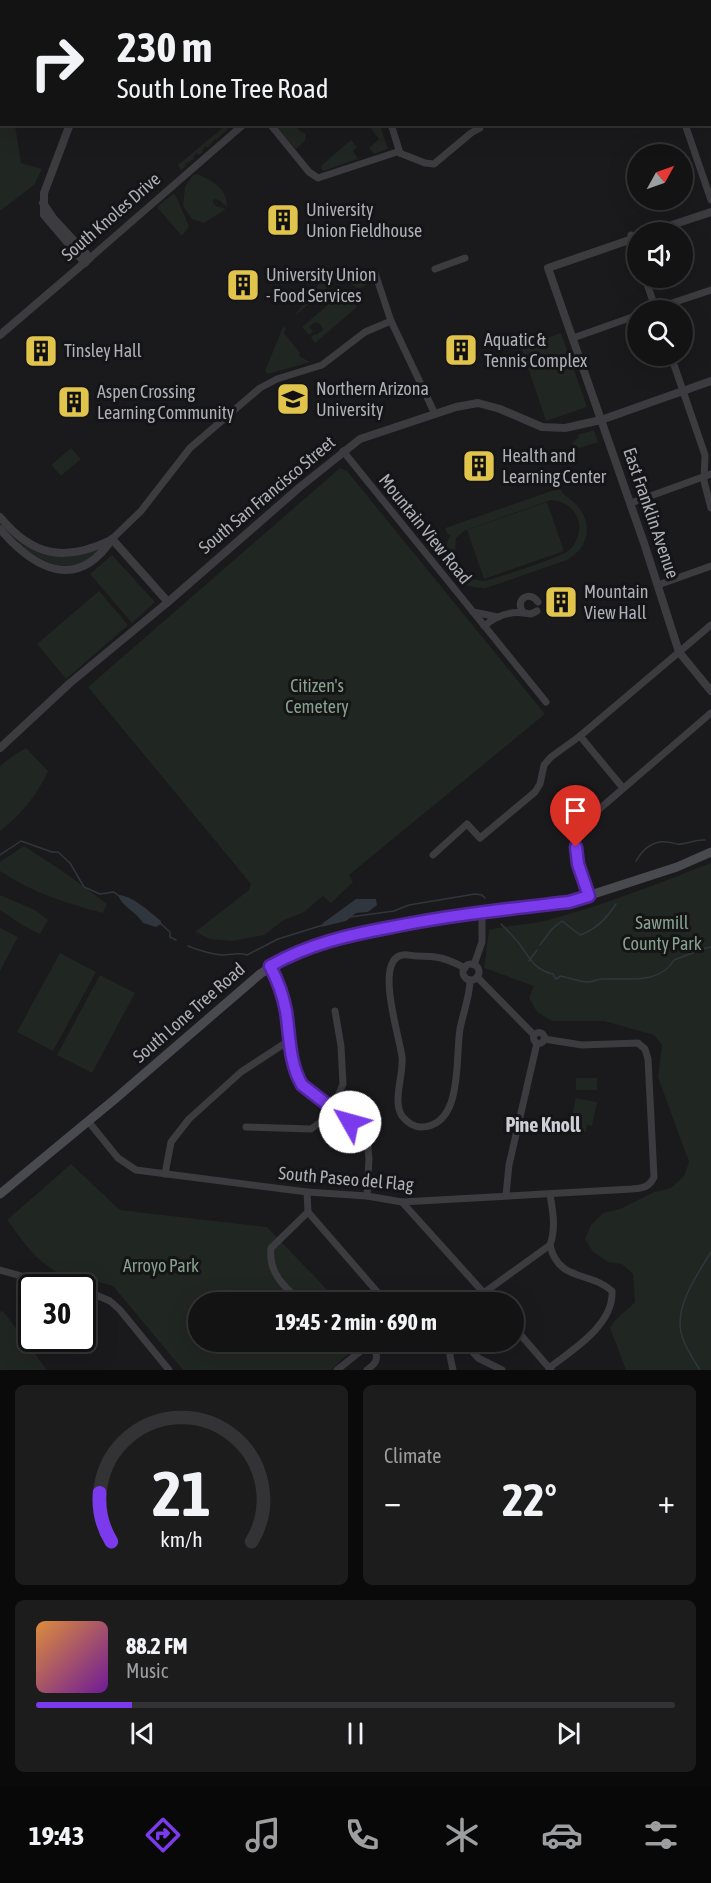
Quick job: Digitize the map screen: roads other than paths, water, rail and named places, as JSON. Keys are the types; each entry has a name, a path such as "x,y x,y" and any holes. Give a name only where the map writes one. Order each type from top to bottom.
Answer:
{"main road":[{"name":"South Lone Tree Road","path":"0,1194 270,966 305,949 335,938 429,919 569,902 676,867 711,852"}],"street":[{"path":"69,126 44,193 43,203 87,260"},
{"name":"South Knoles Drive","path":"0,335 242,126"},
{"path":"272,126 313,176 321,177 390,154 400,153 425,163 434,164 479,126"},
{"path":"392,126 400,153"},
{"path":"687,126 711,200"},
{"path":"681,222 711,212"},
{"name":"East Franklin Avenue","path":"627,240 548,268 631,503 679,652 711,690"},
{"path":"435,269 465,258"},
{"path":"375,273 391,321 435,414"},
{"path":"682,300 711,290"},
{"path":"573,338 627,319"},
{"path":"0,529 15,547 32,559 52,568 69,570 89,565 141,511 190,448 261,388 277,379 322,365 365,332 391,321"},
{"path":"675,366 705,455 708,476 705,491 711,508"},
{"name":"South San Francisco Street","path":"0,748 70,684 343,451 360,439 456,407 478,403 500,409 534,425 565,429 601,420 711,381"},
{"name":"Mountain View Road","path":"343,451 546,702"},
{"path":"631,503 708,476"},
{"path":"0,518 19,538 43,550 68,553 82,551 112,539"},
{"path":"112,539 168,602"},
{"path":"658,585 711,566"},
{"path":"484,626 498,616 514,612 531,615 537,607 535,598 529,596 523,598 514,612"},
{"path":"519,603 524,613"},
{"path":"473,612 498,616"},
{"path":"433,855 467,824 480,838 535,792 540,784 544,765 551,757 580,736 711,625"},
{"path":"589,896 578,864 576,847 578,835 590,817 711,713"},
{"path":"580,736 623,788"},
{"path":"474,965 482,942 482,912"},
{"path":"465,968 445,958 434,956 402,954 393,961 390,994 402,1061 398,1104 403,1117 412,1125 419,1127 431,1124 445,1113 452,1102 456,1084 460,1031 473,979 479,972 474,965"},
{"path":"474,965 470,964 465,968 464,974 473,979 534,1035 533,1039 537,1043"},
{"path":"270,966 282,994 292,1064 302,1085 367,1136 368,1196"},
{"path":"246,1127 311,1129 325,1119 333,1108 343,1084 341,1046 335,1011"},
{"path":"534,1035 538,1032 542,1033 544,1040 537,1043"},
{"path":"165,1174 171,1142 189,1119 242,1072 290,1040"},
{"name":"South Paseo del Flag","path":"88,1121 118,1158 130,1168 144,1172 307,1192 368,1196 402,1202 506,1195 550,1195 639,1188 651,1184 654,1177 648,1059 643,1046 636,1043 582,1045 544,1040"},
{"path":"506,1195 508,1165 537,1043"},
{"path":"307,1192 308,1212 377,1292"},
{"path":"524,1339 550,1369 596,1328 605,1317 612,1298 612,1291 605,1285 573,1274 552,1257 550,1245 553,1236 554,1214 550,1195"},
{"path":"402,1202 483,1292 550,1245"},
{"path":"292,1292 280,1281 269,1262 270,1248 308,1212"},
{"path":"0,1270 18,1275"},
{"path":"96,1294 115,1306 169,1370"},
{"path":"338,1369 362,1350 368,1348 375,1350 377,1356 377,1361 368,1370"},
{"path":"451,1352 453,1370"},
{"path":"472,1352 478,1358 502,1370"}],"waterway":[{"path":"636,861 645,849 657,842 679,844 705,840"},
{"path":"0,855 21,841 58,852 70,863 84,887 100,894 114,892 119,896"},
{"path":"350,917 394,911 409,905 475,894 485,898"},
{"path":"540,945 552,929 562,921 580,935 591,930 605,919 616,904"},
{"path":"160,923 170,932 170,937 176,940"},
{"path":"501,924 532,962 553,974 556,979 561,976 588,982 600,979 651,977 668,968 674,960 695,952"},
{"path":"188,946 218,954 247,955 278,939 323,925"},
{"path":"702,949 711,947"},
{"path":"529,961 537,950"},
{"path":"700,1370 682,1336 681,1314 688,1292 711,1252"}],"place":[{"name":"University Union Fieldhouse","path":"283,220"},
{"name":"University Union - Food Services","path":"243,285"},
{"name":"Aquatic & Tennis Complex","path":"461,350"},
{"name":"Tinsley Hall","path":"41,351"},
{"name":"Northern Arizona University","path":"293,399"},
{"name":"Aspen Crossing Learning Community","path":"74,402"},
{"name":"Health and Learning Center","path":"479,466"},
{"name":"Mountain View Hall","path":"561,602"}],"district":[{"name":"Pine Knoll","path":"543,1125"}],"park label":[{"name":"Citizen's Cemetery","path":"317,696"},
{"name":"Sawmill County Park","path":"662,933"},
{"name":"Arroyo Park","path":"161,1266"}]}
